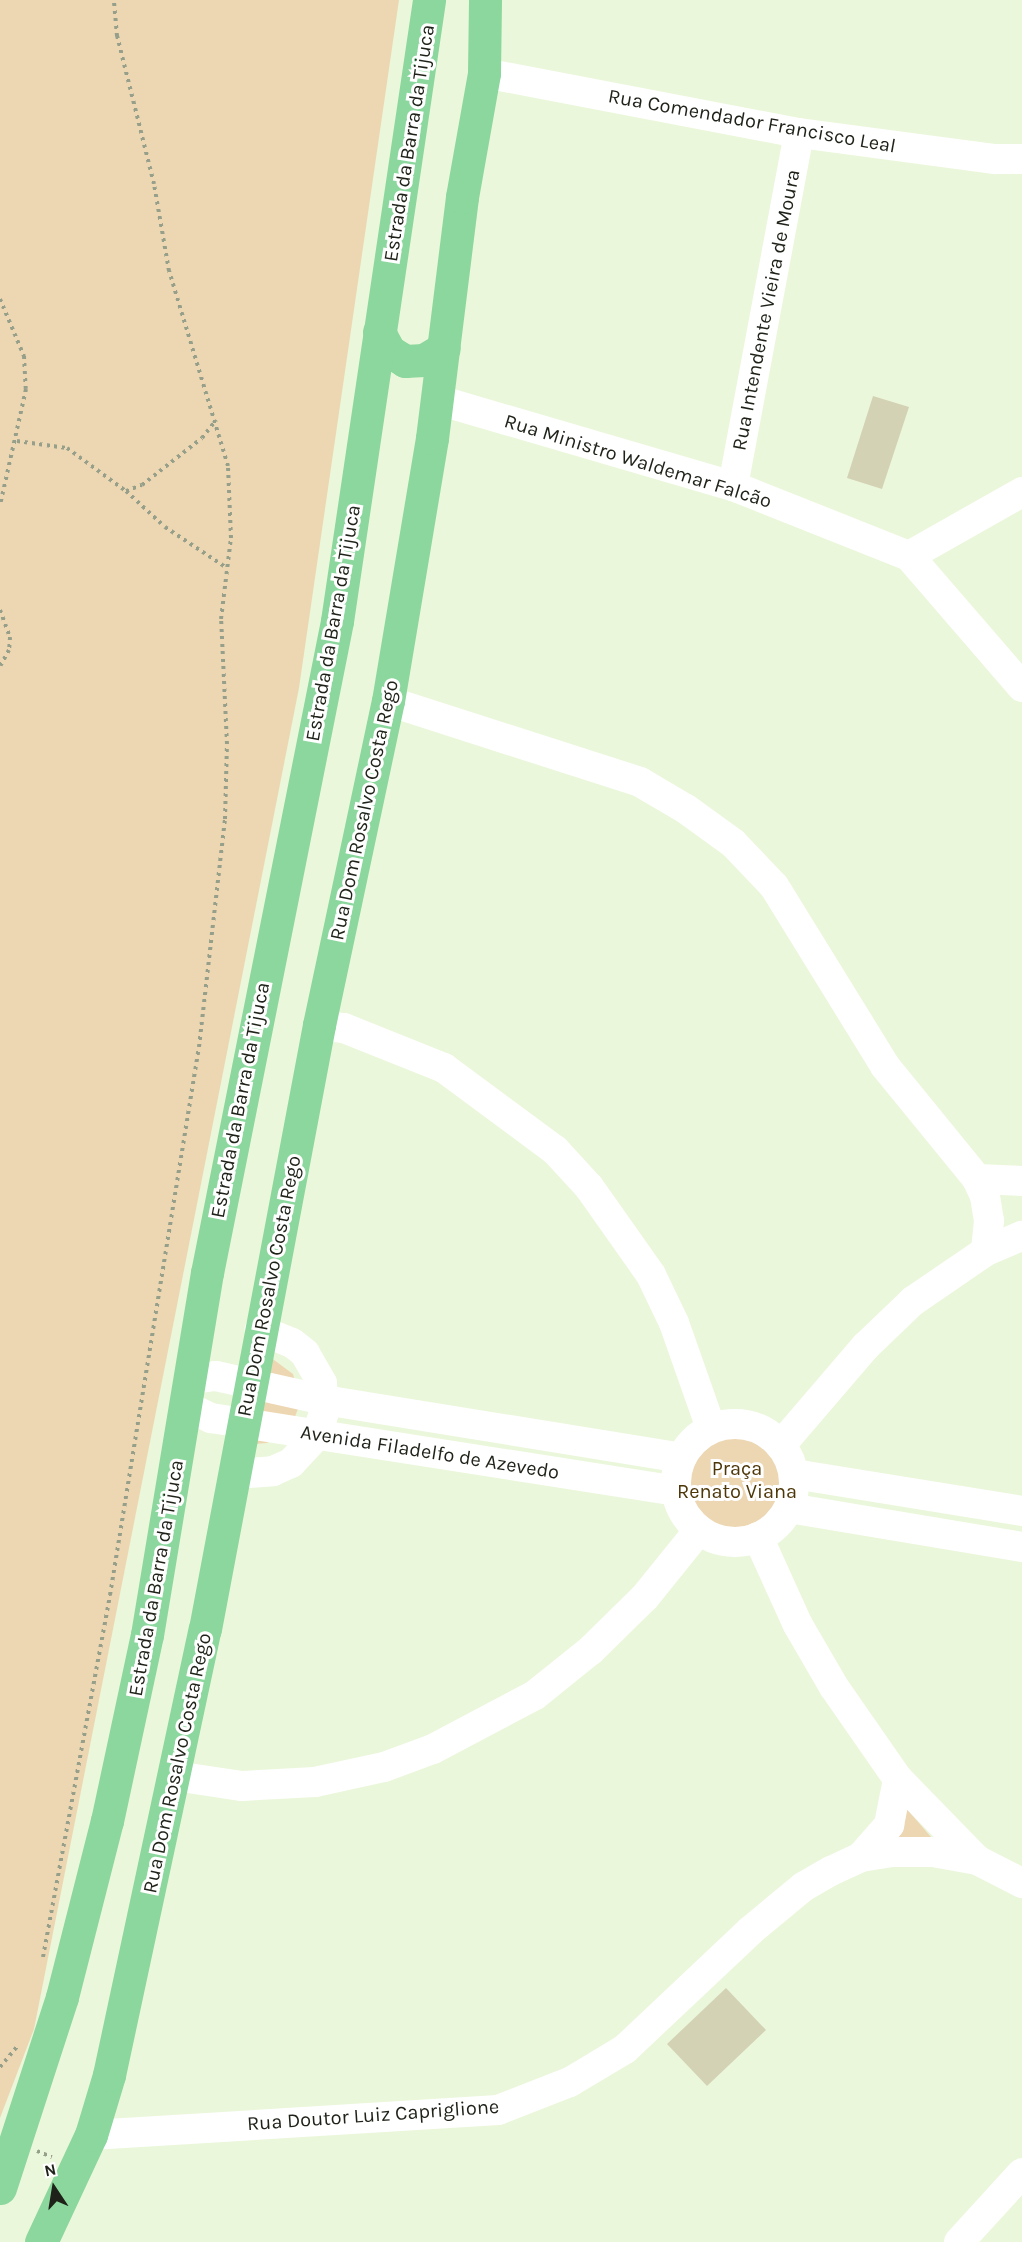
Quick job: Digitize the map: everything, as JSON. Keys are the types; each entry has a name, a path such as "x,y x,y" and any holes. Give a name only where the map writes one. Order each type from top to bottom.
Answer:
{"main road":[{"name":"Estrada da Barra da Tijuca","path":"0,2188 62,1997 107,1821 147,1635 257,1008 337,621 429,0"},
{"path":"438,400 462,198 484,73 485,0"},
{"path":"379,332 389,351 405,361 424,360 444,348"},
{"name":"Rua Dom Rosalvo Costa Rego","path":"67,2163 91,2134 109,2075 175,1776 319,1025 388,701 438,400"},
{"path":"41,2242 67,2163"}],"street":[{"name":"Rua Comendador Francisco Leal","path":"484,73 799,134 995,159 1022,159"},
{"name":"Rua Intendente Vieira de Moura","path":"733,486 799,134"},
{"name":"Rua Ministro Waldemar Falcão","path":"438,400 733,486 909,556 1022,687"},
{"path":"909,556 1022,492"},
{"path":"388,701 640,782 686,809 733,843 774,886 885,1066 977,1179 985,1196 989,1221 986,1251"},
{"path":"319,1025 344,1028 444,1068 555,1150 590,1187 651,1275 674,1323 711,1428"},
{"path":"977,1179 1022,1181"},
{"path":"781,1445 866,1346 905,1308 986,1251 1022,1236"},
{"path":"234,1474 273,1471 291,1463 317,1435 324,1400 318,1375 305,1353 292,1342 260,1330"},
{"name":"Avenida Filadelfo de Azevedo","path":"676,1491 204,1416 188,1393 216,1376 251,1386 324,1400 681,1458"},
{"path":"743,1424 764,1431 781,1445 794,1474 789,1508 776,1526 758,1537 728,1541 699,1530 682,1509 676,1491 681,1458 693,1441 711,1428 743,1424"},
{"path":"794,1474 1022,1511"},
{"path":"789,1508 1022,1547"},
{"path":"175,1776 242,1786 315,1782 384,1767 443,1744 535,1695 591,1650 645,1597 699,1530"},
{"path":"758,1537 798,1625 834,1687 898,1779 977,1860 1022,1883"},
{"name":"Rua Doutor Luiz Capriglione","path":"861,1857 889,1825 898,1779"},
{"name":"Rua Doutor Luiz Capriglione","path":"91,2134 498,2110 570,2082 625,2049 750,1931 802,1887 861,1857 891,1852 933,1852 977,1860"},
{"path":"959,2242 1022,2174"}],"path":[{"path":"42,1967 110,1596 199,1047 225,819 227,744 220,619 232,504 228,466 216,419 170,271 154,184 117,36 114,0"},
{"path":"0,299 24,356 26,389 17,441 0,505"},
{"path":"126,491 142,485 202,438 216,419"},
{"path":"17,441 67,448 126,491 165,527 227,567"},
{"path":"0,610 10,637 9,650 0,666"},
{"path":"0,2067 20,2041"},
{"path":"33,2150 67,2163"}],"green space":[{"path":"0,0 399,0 299,688 34,2029 0,2118"},
{"path":"270,1357 293,1374 301,1401 291,1427 267,1443 253,1444"},
{"name":"Praça Renato Viana","path":"736,1432 755,1435 771,1446 782,1462 785,1481 782,1500 771,1516 755,1527 736,1530 717,1527 701,1516 690,1500 687,1481 690,1462 701,1446 717,1435"},
{"path":"907,1809 937,1844 886,1845"}],"building":[{"path":"873,396 909,407 882,489 847,478"},
{"path":"726,1988 766,2030 707,2086 667,2044"}]}
